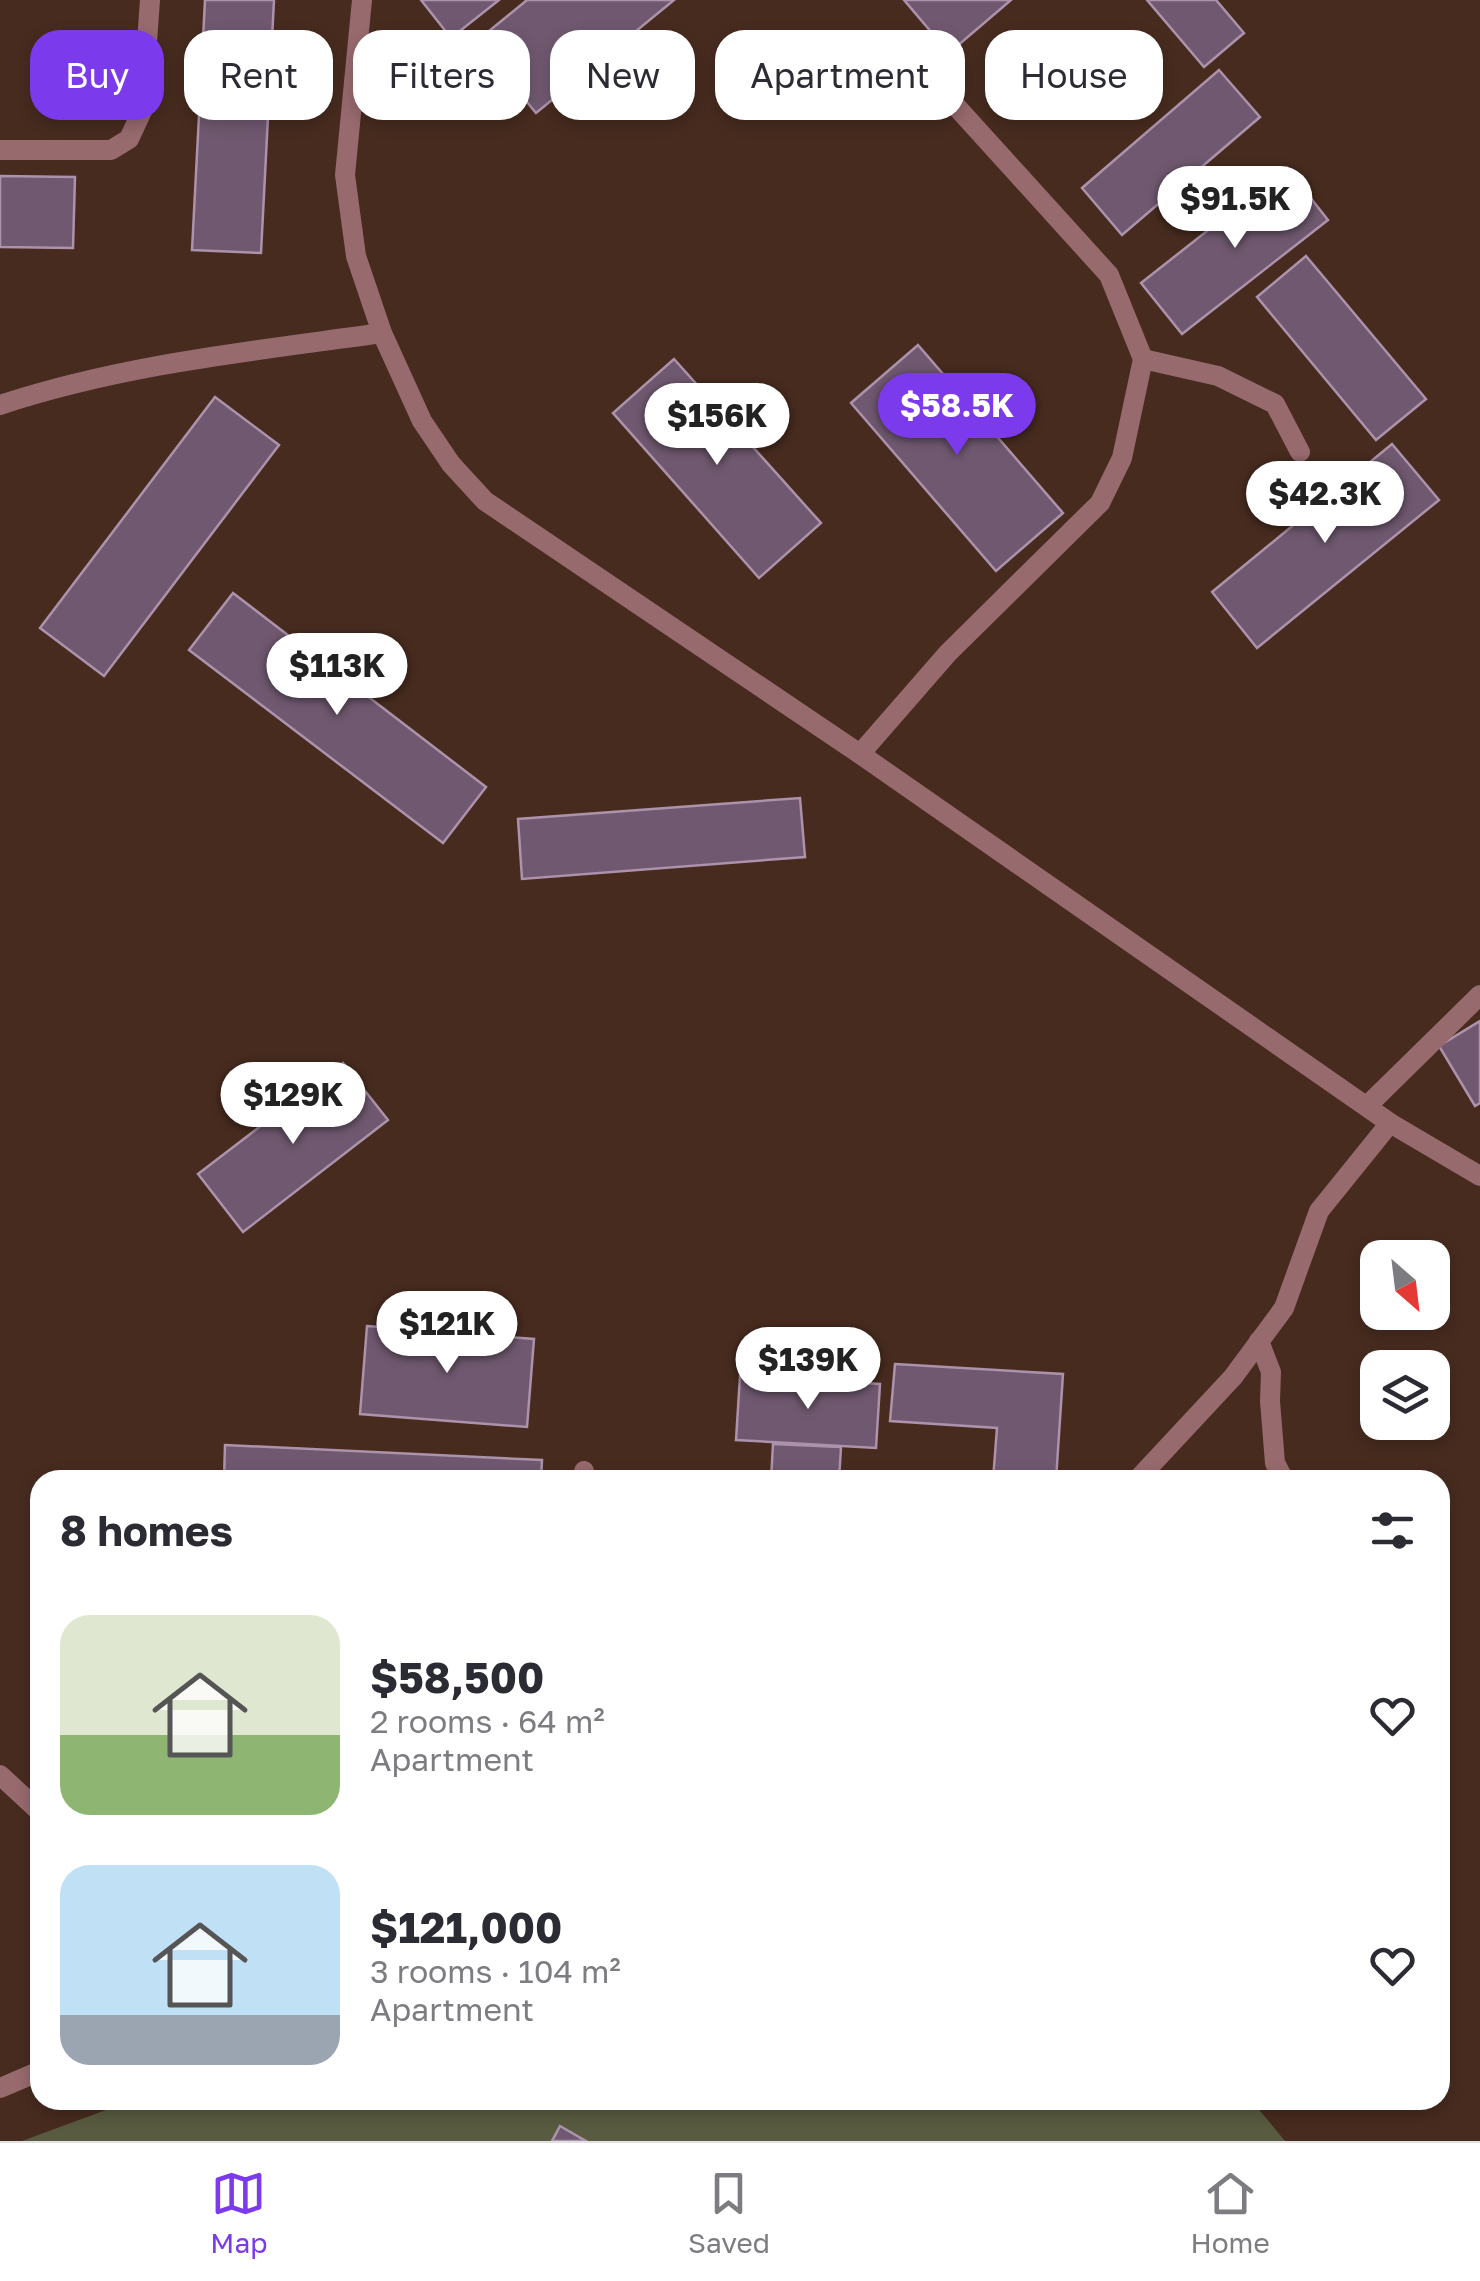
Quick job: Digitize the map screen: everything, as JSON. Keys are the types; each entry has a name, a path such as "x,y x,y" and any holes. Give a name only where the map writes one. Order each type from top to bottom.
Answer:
{"street":[{"path":"0,150 111,150 129,139 142,111 150,0"},
{"path":"362,0 345,175 356,256 382,333 422,422 451,464 485,501 860,754 1390,1122 1476,1167"},
{"path":"860,754 948,653 1100,504 1122,458 1143,359 1109,276 965,116"},
{"path":"0,405 56,386 195,359 382,333"},
{"path":"1143,359 1218,376 1275,404 1300,452"},
{"path":"1367,1106 1480,994"},
{"path":"1146,1470 1233,1377 1284,1308 1318,1211 1390,1122"},
{"path":"1260,1341 1272,1372 1270,1401 1279,1470"},
{"path":"0,1774 30,1802"},
{"path":"0,2088 30,2075"}],"green space":[{"path":"106,2110 1259,2110 1285,2141 22,2141"}],"building":[{"path":"205,0 274,0 272,30 203,30"},
{"path":"421,0 499,0 461,30 445,30"},
{"path":"527,0 674,0 637,30 550,30 550,102 536,113 530,106 530,30 490,30"},
{"path":"904,0 1011,0 965,39 965,30 929,30"},
{"path":"1147,0 1216,0 1244,33 1204,67"},
{"path":"1219,70 1260,117 1122,235 1082,188"},
{"path":"199,120 268,120 261,253 192,250"},
{"path":"1287,168 1328,220 1182,334 1141,283"},
{"path":"0,176 75,177 73,248 0,247"},
{"path":"1306,256 1426,399 1376,440 1257,297"},
{"path":"918,345 1063,513 996,571 851,403"},
{"path":"674,359 821,523 759,578 613,413"},
{"path":"215,397 279,445 104,676 40,628"},
{"path":"1392,444 1439,500 1257,648 1212,592"},
{"path":"233,593 486,787 443,843 189,650"},
{"path":"800,798 805,857 522,879 518,819"},
{"path":"1480,1021 1480,1103 1475,1106 1439,1046"},
{"path":"343,1063 388,1120 243,1232 198,1174"},
{"path":"367,1326 534,1339 527,1427 360,1414"},
{"path":"895,1364 1063,1374 1057,1470 994,1470 997,1428 890,1421"},
{"path":"740,1376 880,1384 876,1448 736,1440"},
{"path":"773,1444 841,1447 840,1470 772,1470"},
{"path":"225,1445 542,1460 542,1470 224,1470"},
{"path":"560,2126 586,2141 552,2141"}]}
